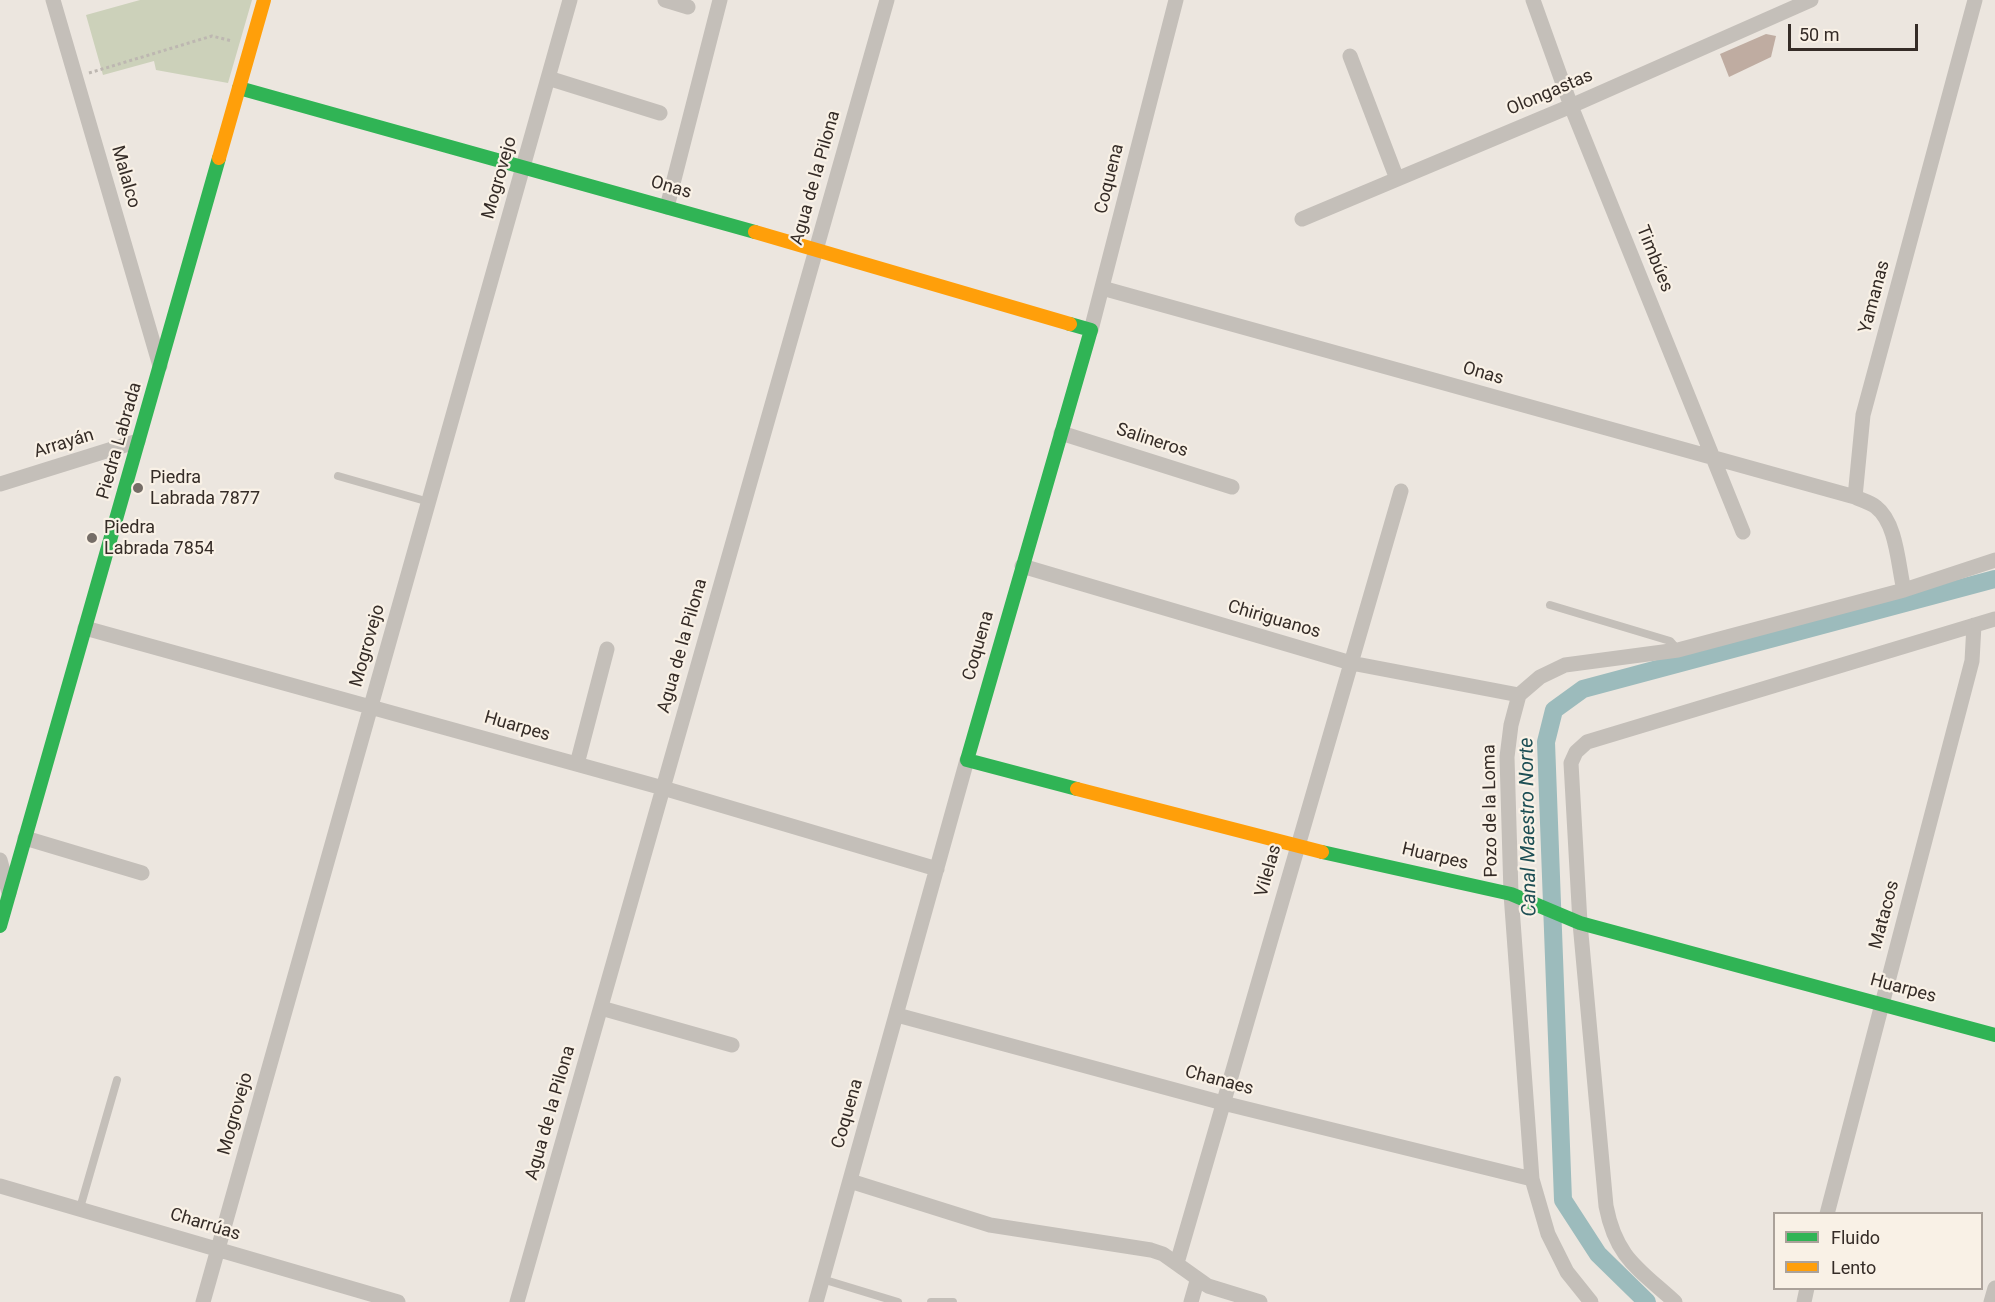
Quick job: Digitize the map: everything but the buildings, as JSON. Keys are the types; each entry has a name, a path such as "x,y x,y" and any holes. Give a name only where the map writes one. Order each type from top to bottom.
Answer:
{"main road":[{"name":"Piedra Labrada","path":"0,926 264,0"},
{"name":"Onas","path":"239,88 815,249 1091,330"},
{"name":"Coquena","path":"967,760 1091,330"},
{"name":"Huarpes","path":"967,760 1297,846 1511,894 1580,923 1995,1035"}],"street":[{"name":"Malalco","path":"53,0 160,366"},
{"name":"Mogrovejo","path":"203,1302 570,0"},
{"path":"665,0 688,7"},
{"path":"667,207 720,0"},
{"name":"Agua de la Pilona","path":"518,1302 887,0"},
{"name":"Coquena","path":"1091,330 1176,0"},
{"name":"Timbúes","path":"1533,0 1571,106 1743,532"},
{"name":"Olongastas","path":"1302,219 1571,106 1811,0"},
{"name":"Yamanas","path":"1855,497 1863,415 1975,0"},
{"path":"1350,56 1397,179"},
{"path":"548,78 660,113"},
{"name":"Onas","path":"1102,288 1855,497"},
{"name":"Salineros","path":"1061,433 1232,487"},
{"name":"Arrayán","path":"0,484 138,441"},
{"name":"Vilelas","path":"1177,1263 1401,491"},
{"path":"1855,497 1875,505 1883,513 1891,531 1904,590"},
{"path":"1519,695 1540,677 1565,665 1678,650 1904,590 1995,561"},
{"name":"Chiriguanos","path":"1022,566 1351,663 1519,695"},
{"path":"1676,1302 1633,1264 1618,1246 1611,1231 1606,1206 1580,923 1570,773 1576,752 1587,742 1995,619"},
{"name":"Matacos","path":"1828,1212 1972,661 1974,625"},
{"name":"Huarpes","path":"85,628 663,788 937,869"},
{"path":"577,765 607,649"},
{"name":"Pozo de la Loma","path":"1519,695 1510,725 1507,757 1511,894 1532,1179 1548,1234 1567,1272 1591,1302"},
{"name":"Coquena","path":"816,1302 967,760"},
{"path":"25,838 142,873"},
{"path":"0,860 9,893"},
{"path":"601,1008 732,1045"},
{"name":"Chanaes","path":"897,1015 1223,1103 1532,1179"},
{"path":"850,1181 990,1226 1150,1250 1177,1263 1197,1281 1260,1302"},
{"name":"Charrúas","path":"0,1186 398,1302"},
{"path":"1191,1302 1197,1281"},
{"path":"1991,1302 1995,1288"}],"lane":[{"path":"338,477 429,502"},
{"path":"1550,605 1670,641 1678,650"},
{"path":"80,1208 117,1080"},
{"path":"822,1279 898,1302"},
{"path":"931,1302 952,1302"}],"path":[{"path":"76,77 212,36 251,46"}],"green space":[{"path":"140,0 252,0 228,83 156,70 154,61 103,75 86,15"}],"waterway":[{"name":"Canal Maestro Norte","path":"1647,1302 1598,1254 1563,1200 1546,742 1554,710 1583,689 1995,579"}],"traffic: fast":[{"path":"239,88 755,232"},
{"path":"0,926 219,158"},
{"path":"1070,324 1091,330 967,760 1077,789"},
{"path":"1322,852 1511,894 1580,923 1995,1035"}],"traffic: slow":[{"path":"219,158 264,0"},
{"path":"755,232 1070,324"},
{"path":"1077,789 1322,852"}],"place":[{"name":"Piedra Labrada 7877","path":"138,488"},
{"name":"Piedra Labrada 7854","path":"92,538"}]}
